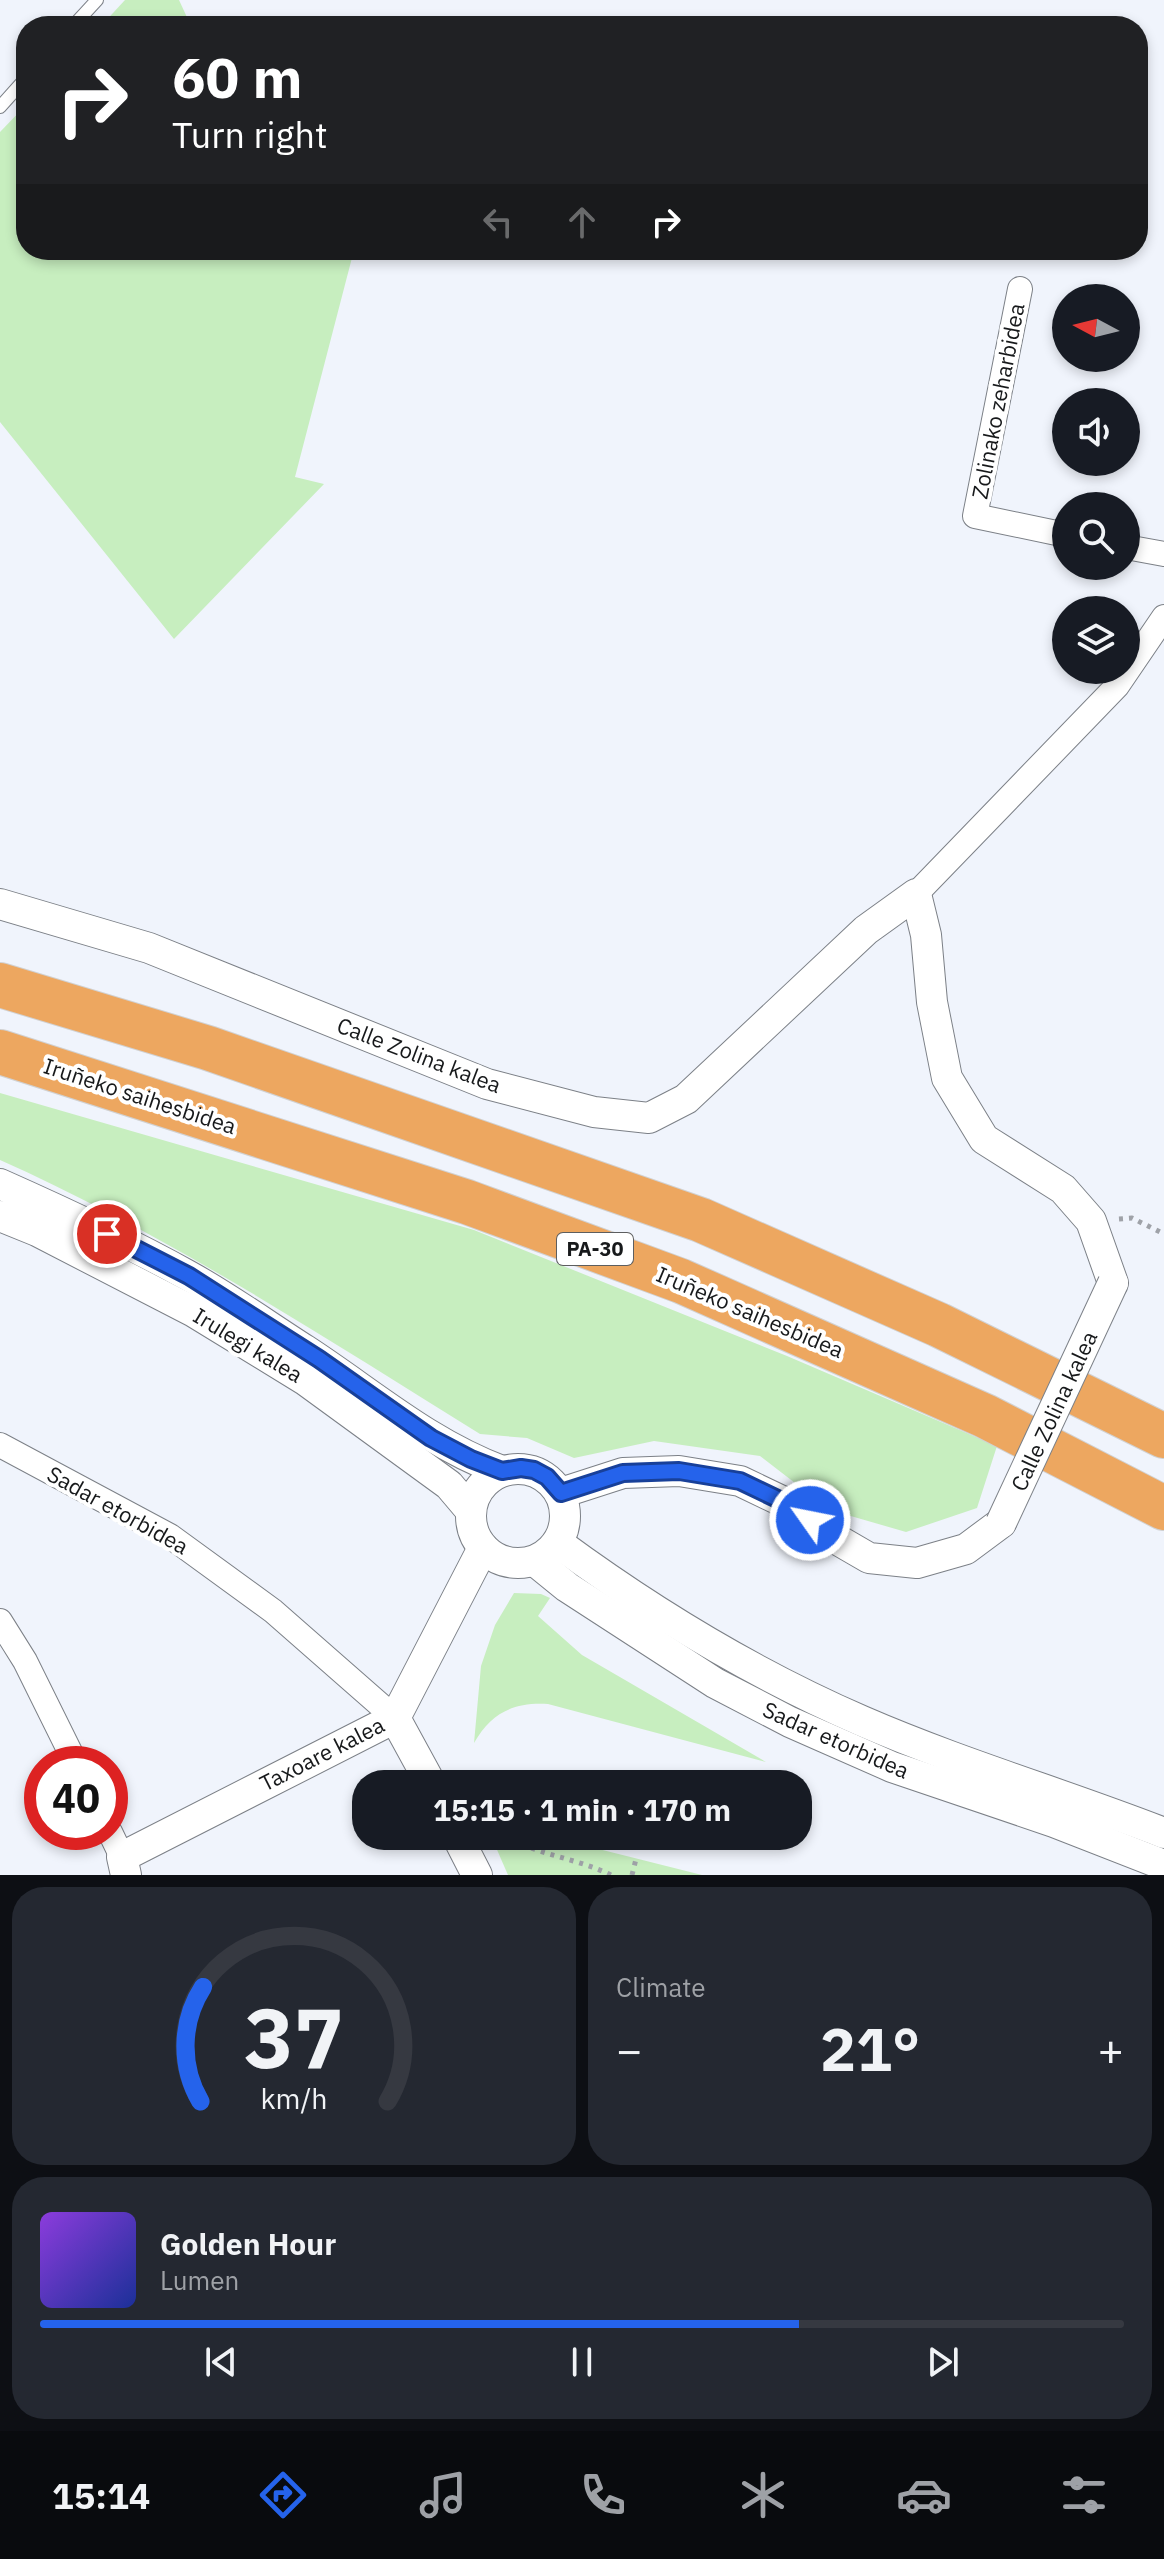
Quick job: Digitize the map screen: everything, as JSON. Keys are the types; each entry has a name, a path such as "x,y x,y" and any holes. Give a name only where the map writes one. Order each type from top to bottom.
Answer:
{"highway":[{"path":"0,957 71,980 131,1025"},
{"path":"0,985 208,1048 701,1220 939,1325 1164,1436"},
{"name":"Iruñeko saihesbidea","path":"0,1055 59,1070 467,1202 681,1281 985,1416 1164,1508"}],"street":[{"name":"Zolinako zeharbidea","path":"1020,289 975,516 1052,532"},
{"path":"1140,550 1164,554"},
{"name":"Calle Zolina kalea","path":"0,904 149,948 487,1084 594,1112 649,1118 686,1099 866,930 916,894 1117,686 1164,617"},
{"name":"Calle Zolina kalea","path":"561,1493 623,1473 679,1471 740,1481 788,1504 831,1536 869,1558 917,1563 966,1549 1001,1523 1113,1283 1091,1221 1063,1189 984,1139 947,1078 932,1002 926,935 916,894"},
{"name":"Irulegi kalea","path":"0,1184 80,1220 189,1276 319,1359 431,1438 502,1471"},
{"name":"Irulegi kalea","path":"0,1216 37,1231 194,1312 305,1380 449,1485 471,1511"},
{"name":"Sadar etorbidea","path":"0,1445 170,1536 273,1611 395,1718 423,1770"},
{"path":"521,1468 534,1470 547,1477 561,1493 566,1508 565,1528 547,1552 516,1564 499,1560 477,1541 471,1511 474,1497 484,1482 502,1471 521,1468"},
{"name":"Taxoare kalea","path":"119,1855 395,1718 483,1548"},
{"name":"Sadar etorbidea","path":"547,1552 758,1672 862,1721 1164,1833"},
{"name":"Sadar etorbidea","path":"547,1552 567,1587 715,1683 790,1722 892,1767 1054,1822 1164,1865"},
{"path":"0,1621 25,1661 67,1746"},
{"path":"464,1850 477,1875"}],"lane":[{"path":"82,16 97,0"},
{"path":"0,107 16,89"}],"path":[{"path":"1091,1221 1132,1218 1164,1234"},
{"path":"535,1850 585,1862 611,1875"},
{"path":"632,1875 636,1859"}],"green space":[{"path":"125,0 179,0 186,16 110,16"},
{"path":"16,115 16,260 351,260 295,477 324,484 174,639 0,422 0,132"},
{"path":"0,1093 474,1230 787,1356 997,1446 977,1508 906,1532 830,1510 760,1456 654,1441 574,1458 527,1438 480,1434 185,1254 0,1160"},
{"path":"514,1593 541,1594 550,1598 538,1616 582,1655 766,1762 548,1704 524,1705 504,1712 488,1724 474,1743 481,1666 495,1625"},
{"path":"497,1850 603,1850 702,1875 508,1875"}],"route":[{"path":"107,1234 189,1276 319,1359 431,1438 471,1459 502,1471 521,1468 534,1470 547,1477 561,1493 623,1473 679,1471 740,1481 788,1504 810,1520"}]}
